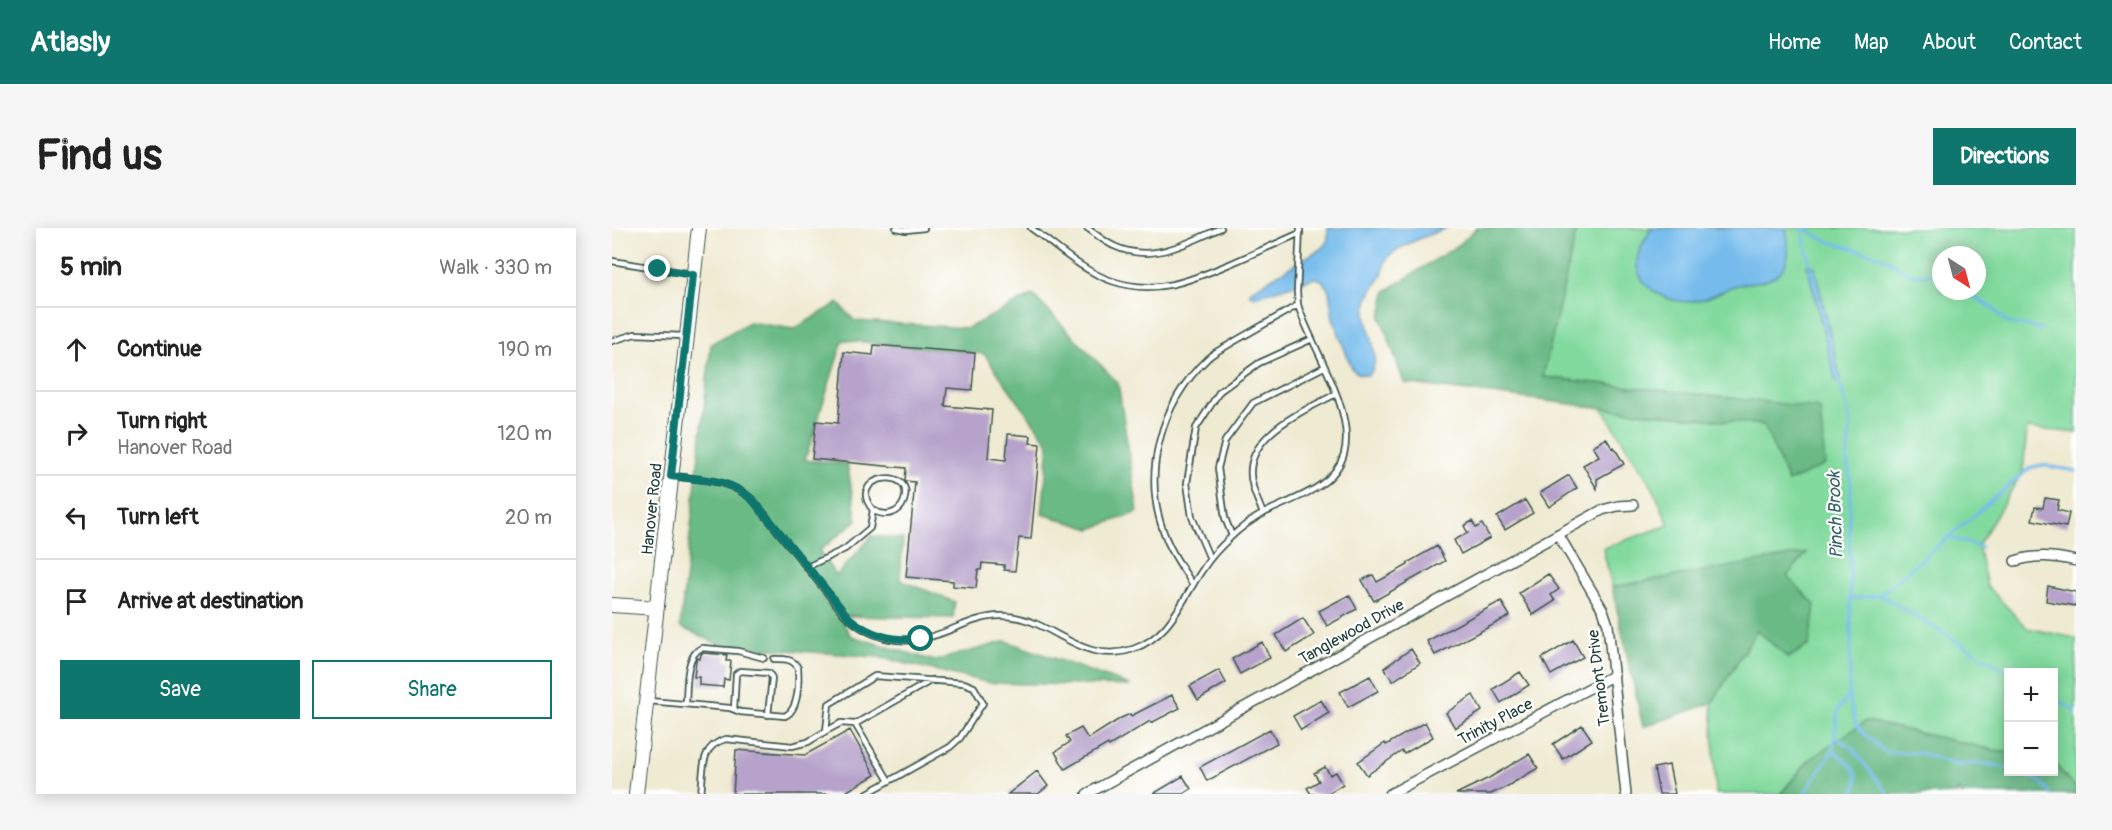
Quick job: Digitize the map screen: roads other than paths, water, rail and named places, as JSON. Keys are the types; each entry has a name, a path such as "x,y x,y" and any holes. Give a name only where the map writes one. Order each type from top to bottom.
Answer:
{"street":[{"name":"Hanover Road","path":"636,794 699,228"},
{"name":"Tanglewood Drive","path":"1088,794 1602,510 1633,505"},
{"name":"Tremont Drive","path":"1558,534 1603,610 1608,624 1626,794"},
{"path":"2015,561 2049,555 2076,561"},
{"path":"612,605 657,608"},
{"name":"Trinity Place","path":"1390,794 1614,675"}],"lane":[{"path":"896,228 906,230 924,228"},
{"path":"671,476 718,481 744,492 849,618 860,628 888,639 903,641 921,639 935,636 972,621 1002,616 1031,621 1078,647 1093,652 1107,653 1134,648 1150,641 1172,620 1210,559 1232,536 1263,514 1315,489 1334,472 1342,460 1346,442 1343,413 1298,305 1300,231 1188,282 1161,287 1135,286 1112,281 1088,269 1031,228"},
{"path":"1087,228 1112,245 1126,251 1158,253 1171,250 1221,228"},
{"path":"612,261 693,275"},
{"path":"1193,585 1166,539 1158,515 1153,488 1156,451 1166,417 1185,384 1209,357 1298,305"},
{"path":"612,341 635,334 687,336"},
{"path":"1210,559 1192,517 1187,483 1196,428 1220,391 1259,363 1312,339"},
{"path":"1232,536 1225,518 1218,468 1225,441 1252,403 1324,367"},
{"path":"1263,514 1252,485 1252,468 1257,447 1272,431 1291,418 1336,394"},
{"path":"807,567 845,549 870,528 873,510 868,502 867,493 874,481 884,477 901,484 905,496 904,502 896,511 884,514 873,510"},
{"path":"686,704 690,659 696,650 702,648 738,651 764,658"},
{"path":"647,700 768,715 789,715 796,702 797,665 790,660 774,659"},
{"path":"734,709 736,674 740,671 769,673 772,678 768,715"},
{"path":"826,731 829,704 875,676 970,684 982,699 981,708 955,743 866,794"},
{"path":"701,794 705,757 710,747 716,742 726,739 792,746 808,742 841,723 855,724 932,680"},
{"path":"855,724 889,781"}],"water":[{"path":"1328,228 1447,228 1402,247 1386,261 1381,277 1366,305 1366,317 1375,353 1373,369 1368,375 1359,374 1352,369 1333,318 1329,291 1322,280 1314,278 1254,297 1249,294 1253,289 1322,248 1328,240"},
{"path":"1652,228 1786,228 1788,257 1784,268 1771,278 1738,285 1701,300 1677,301 1651,289 1640,275 1637,266 1638,256"},
{"path":"1807,265 1814,266 1841,380 1836,382"}],"waterway":[{"name":"Pinch Brook","path":"1802,228 1811,268"},
{"path":"1805,228 1823,239 1882,257 1910,274 1932,274"},
{"path":"1979,300 1991,307 2008,323 2042,329"},
{"name":"Pinch Brook","path":"1804,794 1833,750 1838,710 1849,695 1851,484 1847,459 1851,423 1839,379"},
{"path":"1881,594 2030,468 2041,465 2076,471"},
{"path":"1948,537 1981,547"},
{"path":"1851,599 1880,595 2004,669"},
{"path":"1849,696 1859,728 1887,752 1921,753 1961,765 1975,762 2004,767"},
{"path":"2058,700 2076,711"},
{"path":"1835,737 1852,748 1888,794"},
{"path":"1833,751 1845,759 1856,775 1856,787 1852,794"},
{"path":"2030,776 2044,786 2050,794"}]}
